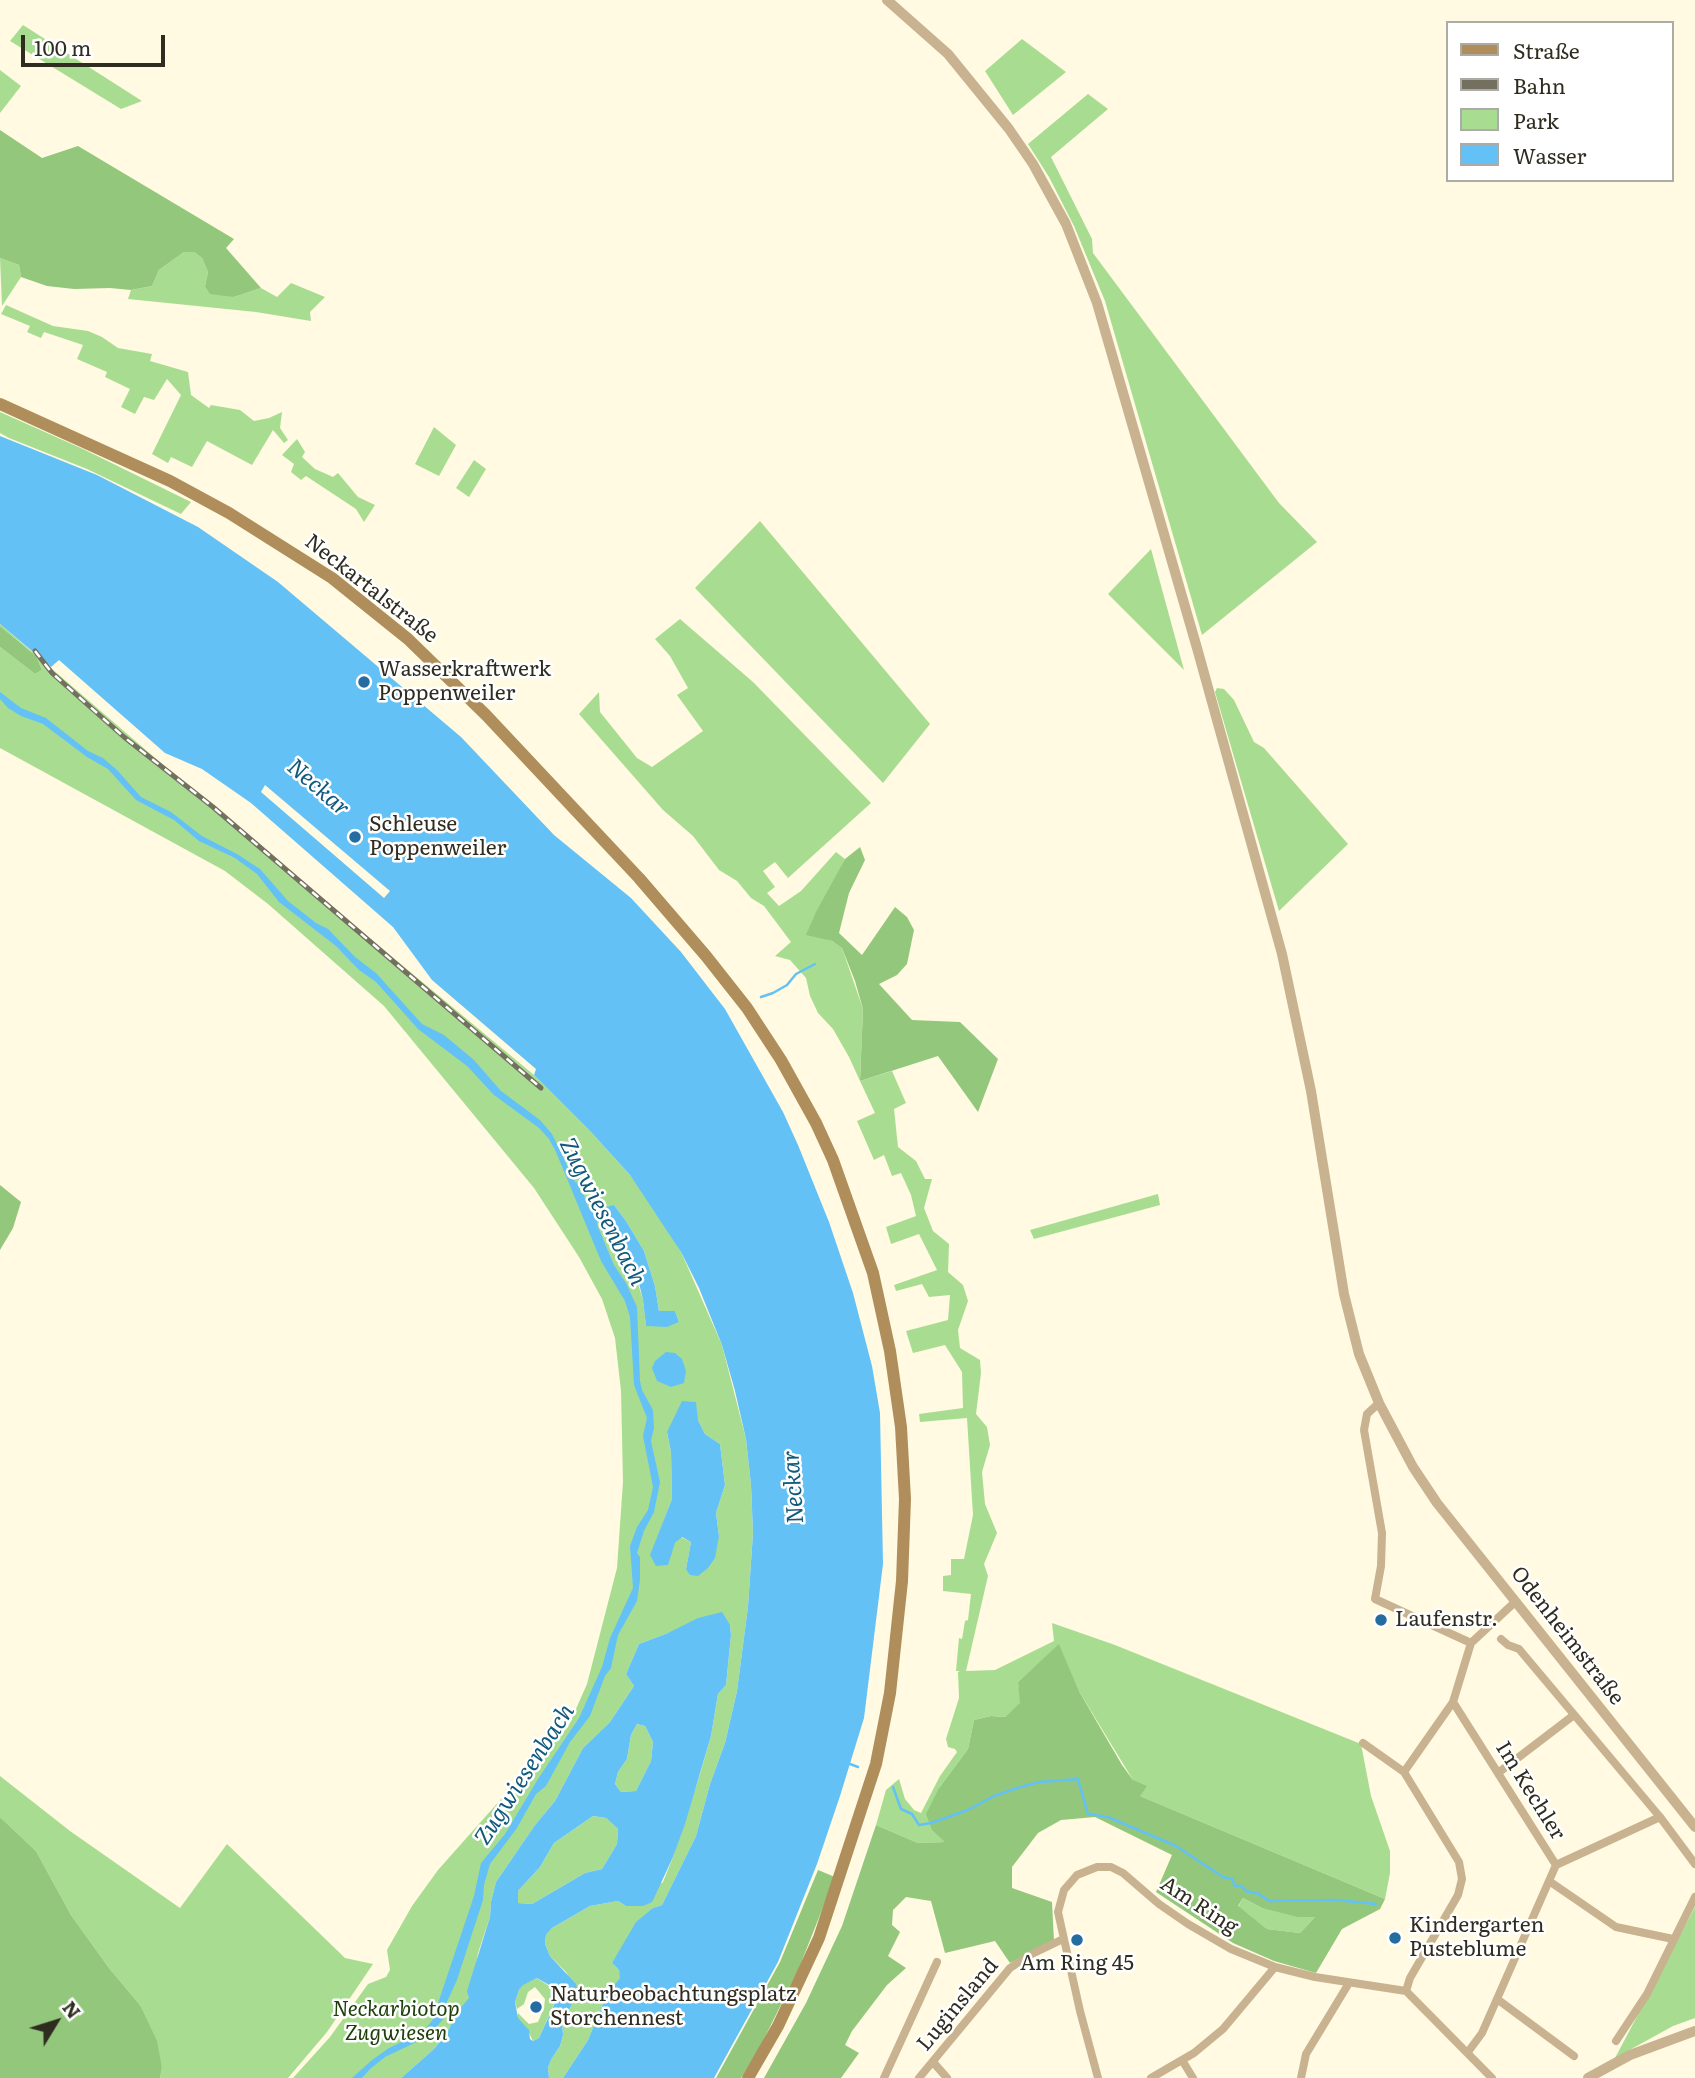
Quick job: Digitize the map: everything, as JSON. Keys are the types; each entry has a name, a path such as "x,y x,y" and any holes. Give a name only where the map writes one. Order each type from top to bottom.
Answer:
{"main road":[{"name":"Neckartalstraße","path":"0,404 170,481 229,513 332,578 378,613 435,663 639,878 706,956 747,1008 780,1060 816,1123 833,1160 873,1273 888,1338 901,1427 905,1499 902,1581 895,1651 876,1764 818,1938 778,2026 748,2078"}],"street":[{"name":"Odenheimstraße","path":"887,0 948,54 1009,129 1033,164 1066,224 1093,290 1282,954 1311,1091 1344,1294 1359,1354 1379,1404 1413,1467 1437,1503 1695,1827"},
{"path":"1379,1404 1367,1414 1364,1430 1382,1533 1376,1599 1471,1643"},
{"path":"1404,1772 1453,1702 1471,1643 1515,1602"},
{"name":"Odenheimstraße","path":"1501,1639 1519,1649 1660,1817 1695,1864"},
{"name":"Im Kechler","path":"1453,1702 1556,1866 1482,2033 1468,2053"},
{"path":"1498,1773 1573,1715"},
{"path":"1363,1743 1404,1772 1458,1862 1462,1879 1458,1895 1410,1978 1406,1991 1492,2076"},
{"path":"1556,1866 1660,1817"},
{"name":"Am Ring","path":"1098,2078 1058,1912 1064,1890 1085,1870 1111,1867 1123,1873 1159,1904 1188,1924 1231,1948 1275,1967 1349,1983 1406,1991"},
{"path":"1549,1881 1616,1927 1673,1939"},
{"path":"1616,2041 1640,2006 1695,1897"},
{"name":"Luginsland","path":"919,2078 1010,1968 1063,1939"},
{"path":"884,2078 937,1962"},
{"path":"1151,2078 1182,2060 1223,2029 1275,1967"},
{"path":"1301,2078 1306,2054 1349,1983"},
{"path":"1497,1998 1574,2056"},
{"path":"1588,2078 1630,2055 1695,2031"},
{"path":"1182,2060 1193,2078"},
{"path":"933,2062 947,2078"}],"green space":[{"path":"23,25 142,101 121,109 10,41"},
{"path":"1022,39 1066,72 1013,115 985,71"},
{"path":"0,70 21,86 0,113"},
{"path":"1088,94 1108,109 1051,157 1092,239 1093,253 1279,503 1317,542 1202,635 1105,301 1074,226 1049,177 1028,144"},
{"path":"0,130 42,158 78,146 234,239 226,248 261,288 234,297 210,294 205,286 208,272 202,258 194,252 184,252 159,270 152,286 131,290 47,286 21,277 19,265 0,258"},
{"path":"184,252 194,252 202,258 208,272 205,286 234,297 261,288 277,297 291,283 325,297 310,312 311,321 256,312 128,299 131,290 152,286 159,270"},
{"path":"0,258 19,265 21,277 2,306"},
{"path":"6,305 53,326 88,331 118,348 152,354 150,361 188,372 191,395 209,408 211,405 240,410 254,421 282,412 280,428 288,440 284,443 273,430 252,465 207,441 192,467 171,457 168,463 152,454 181,395 167,379 154,400 144,397 135,414 121,407 130,389 105,377 107,372 77,359 83,345 44,332 41,338 27,332 30,326 1,314"},
{"path":"0,412 191,502 181,514 87,469 9,438 0,433"},
{"path":"434,427 456,445 439,476 415,464"},
{"path":"297,439 305,452 302,457 315,469 333,477 338,473 358,497 375,505 364,522 356,509 306,476 301,480 291,472 294,464 282,455"},
{"path":"474,460 486,469 469,497 456,488"},
{"path":"760,521 930,724 883,783 695,588"},
{"path":"1151,549 1184,670 1108,594"},
{"path":"680,619 753,682 871,803 788,878 775,862 763,871 775,887 767,893 779,906 801,891 836,852 845,859 807,934 832,941 842,948 863,1009 860,1081 833,1029 818,1013 806,978 790,960 775,956 791,942 764,906 751,898 737,881 719,870 693,836 663,810 579,714 599,692 600,712 637,758 652,767 703,731 677,695 688,688 670,656 655,639"},
{"name":"Neckarbiotop Zugwiesen","path":"0,624 206,802 534,1075 630,1175 662,1220 681,1252 722,1345 746,1439 751,1485 753,1533 748,1607 737,1691 725,1743 710,1784 696,1836 662,1905 653,1908 612,1963 619,1970 621,1978 607,1994 588,2040 563,2078 549,2078 548,2067 560,2046 562,2023 578,1993 566,1972 550,1956 545,1944 546,1935 552,1928 590,1906 618,1901 626,1906 663,1882 700,1774 711,1736 718,1694 726,1685 730,1625 668,1633 639,1644 626,1674 634,1686 610,1722 583,1748 555,1801 496,1882 470,1998 457,2012 447,2033 434,2049 401,2078 293,2078 330,2037 368,1984 386,1977 390,1970 387,1950 412,1906 438,1870 568,1727 587,1684 617,1568 623,1482 621,1391 615,1338 602,1299 579,1257 534,1188 384,1006 268,904 225,871 0,748 0,647 35,674 42,670 36,656","holes":["614,1205 644,1251 655,1286 659,1311 675,1311 679,1322 646,1325 643,1300","698,1420 705,1434 720,1444 725,1485 716,1513 719,1536 686,1569 691,1542 681,1537 675,1543 656,1541 672,1499 671,1452 667,1432"]},
{"path":"0,626 36,656 42,670 35,674 0,647"},
{"path":"1217,688 1224,689 1234,700 1254,742 1264,748 1348,844 1279,911 1215,692"},
{"path":"860,847 865,860 849,893 839,933 862,955 895,907 907,917 914,930 907,964 897,975 879,984 912,1020 960,1022 998,1059 978,1112 938,1056 860,1081 863,1009 855,981 842,948 832,941 806,935 845,859"},
{"path":"892,1071 906,1103 894,1109 898,1147 916,1161 925,1179 932,1179 924,1208 933,1231 949,1244 948,1272 963,1285 968,1301 958,1330 960,1348 980,1360 976,1414 987,1427 990,1445 982,1472 985,1504 997,1533 984,1564 988,1576 966,1671 995,1670 1054,1641 1052,1623 1115,1645 1361,1744 1371,1796 1390,1851 1390,1873 1385,1899 1140,1796 1080,1693 1059,1645 1018,1682 1021,1703 1005,1717 991,1716 974,1720 968,1749 939,1788 946,1842 918,1843 876,1825 886,1790 899,1779 905,1799 914,1810 921,1813 940,1776 957,1752 948,1747 946,1739 959,1698 960,1671 956,1671 959,1638 962,1639 965,1621 968,1620 971,1594 943,1591 943,1576 951,1575 951,1559 964,1559 973,1515 967,1418 920,1422 919,1414 963,1408 962,1372 945,1345 913,1353 906,1331 948,1320 950,1295 929,1297 922,1284 896,1291 894,1285 937,1270 919,1234 891,1244 886,1227 916,1216 911,1195 901,1173 892,1176 884,1155 874,1160 857,1121 875,1113 860,1081"},
{"path":"0,1185 21,1202 13,1228 0,1250"},
{"path":"1158,1194 1160,1205 1034,1239 1030,1230"},
{"path":"1059,1644 1080,1693 1122,1765 1133,1780 1147,1786 1140,1796 1385,1899 1380,1909 1342,1929 1316,1973 1274,1961 1233,1943 1156,1892 1172,1855 1095,1817 1061,1820 1038,1833 1012,1867 1012,1888 1052,1902 1054,1941 1010,1963 995,1941 945,1953 931,1901 906,1897 893,1910 892,1925 900,1932 888,1956 906,1968 887,1985 852,2031 845,2045 859,2053 841,2078 764,2078 806,2003 842,1926 876,1825 918,1843 945,1842 932,1830 926,1814 939,1788 968,1749 974,1720 991,1716 1005,1717 1020,1703 1018,1682","holes":["1243,1898 1262,1908 1298,1917 1315,1917 1300,1933 1267,1929 1238,1906"]},
{"path":"637,1724 645,1726 653,1742 651,1761 636,1791 621,1792 615,1784 618,1772 627,1759 631,1735"},
{"path":"0,1776 70,1831 180,1908 227,1844 345,1958 373,1964 327,2032 288,2078 160,2078 162,2068 140,2005 71,1915 36,1851 0,1817"},
{"path":"593,1816 606,1818 618,1829 617,1844 602,1869 585,1873 532,1904 518,1903 518,1891 540,1867 554,1843"},
{"path":"0,1817 36,1851 71,1915 140,2005 157,2041 162,2068 160,2078 0,2078"},
{"path":"818,1870 835,1877 799,1968 761,2045 741,2078 716,2078 780,1962"},
{"path":"1243,1898 1262,1908 1316,1916 1300,1933 1267,1929 1238,1907"},
{"path":"1695,1907 1695,2018 1673,2026 1615,2058"},
{"path":"537,1978 558,1995 539,2038 533,2041 526,2027 517,2018 518,2013 529,2024 538,2022 545,1999 535,1987 528,1992 524,2004 517,2009 515,2002 523,1984"}],"water":[{"name":"Neckar","path":"0,436 97,475 198,527 278,582 461,737 554,835 631,898 681,952 725,1009 783,1112 829,1222 853,1293 872,1366 880,1413 883,1564 864,1718 840,1796 817,1864 778,1962 714,2078 563,2078 588,2040 607,1994 620,1978 619,1970 612,1963 636,1922 653,1908 662,1905 696,1836 710,1784 725,1743 737,1691 748,1607 753,1533 751,1485 746,1439 735,1391 722,1345 699,1288 681,1252 630,1175 534,1075 536,1069 432,980 393,927 251,803 202,769 165,753 59,660 51,667 0,624","holes":["265,785 390,891 384,898 261,792"]},
{"path":"0,692 21,708 46,718 88,751 103,758 141,797 171,812 202,836 260,869 288,901 328,929 355,957 376,973 422,1024 444,1035 474,1060 501,1091 540,1120 552,1134 575,1182 580,1183 580,1192 584,1195 588,1207 596,1213 598,1227 614,1265 637,1307 640,1381 653,1410 654,1428 651,1441 660,1482 654,1512 637,1553 640,1557 640,1580 637,1601 618,1635 611,1668 605,1676 590,1716 570,1742 546,1786 536,1794 517,1828 490,1864 483,1900 457,1980 446,2004 444,2018 429,2036 385,2057 362,2078 352,2078 389,2048 422,2032 432,2021 474,1896 481,1863 505,1834 579,1718 633,1588 630,1546 637,1527 648,1510 653,1487 643,1436 647,1418 634,1385 630,1317 625,1301 601,1261 556,1152 539,1128 494,1095 467,1066 418,1029 376,982 359,970 336,946 279,902 257,874 235,858 199,841 174,820 136,800 108,769 43,724 8,708 0,699"},
{"path":"614,1205 644,1251 655,1286 659,1311 675,1311 679,1322 667,1327 646,1326 637,1275 630,1262 619,1253 602,1208"},
{"path":"666,1352 675,1353 682,1359 686,1371 684,1383 671,1387 657,1381 652,1368 655,1361"},
{"path":"682,1401 696,1402 698,1420 705,1434 720,1444 725,1485 716,1513 719,1536 715,1558 698,1576 690,1575 686,1569 691,1542 682,1537 675,1543 668,1565 656,1566 650,1555 672,1499 671,1452 667,1432"},
{"path":"722,1612 730,1625 731,1635 726,1685 718,1694 711,1736 685,1824 652,1902 643,1906 626,1906 618,1901 590,1906 552,1928 546,1935 545,1944 550,1956 576,1984 578,1993 562,2023 563,2035 548,2067 549,2078 401,2078 434,2049 469,1998 467,1991 490,1917 496,1882 555,1801 583,1748 610,1722 634,1686 626,1674 639,1644 698,1618","holes":["637,1724 645,1726 653,1742 651,1761 636,1791 621,1792 615,1784 618,1772 627,1759 631,1735","593,1816 606,1818 618,1829 617,1844 602,1869 585,1873 532,1904 518,1903 518,1891 540,1867 554,1843","537,1978 549,1985 558,1996 539,2038 533,2041 530,2039 529,2030 518,2018 515,2002 523,1985"]}],"waterway":[{"path":"761,997 787,985 796,974 815,964"},
{"path":"850,1764 858,1767"},
{"path":"893,1787 901,1809 912,1814 919,1825 968,1810 994,1796 1020,1787 1040,1782 1078,1779 1088,1814 1108,1817 1176,1846 1223,1877 1232,1879 1235,1886 1242,1886 1246,1891 1259,1894 1269,1901 1336,1900 1376,1904"}],"railway":[{"path":"35,651 52,673 124,737 213,807 541,1088"}],"place":[{"name":"Wasserkraftwerk Poppenweiler","path":"364,682"},
{"name":"Schleuse Poppenweiler","path":"355,837"},
{"name":"Laufenstr.","path":"1381,1620"},
{"name":"Kindergarten Pusteblume","path":"1395,1938"},
{"name":"Am Ring 45","path":"1077,1940"},
{"name":"Naturbeobachtungsplatz Storchennest","path":"536,2007"}],"water label":[{"name":"Zugwiesenbach","path":"602,1212"},
{"name":"Zugwiesenbach","path":"525,1775"}]}
